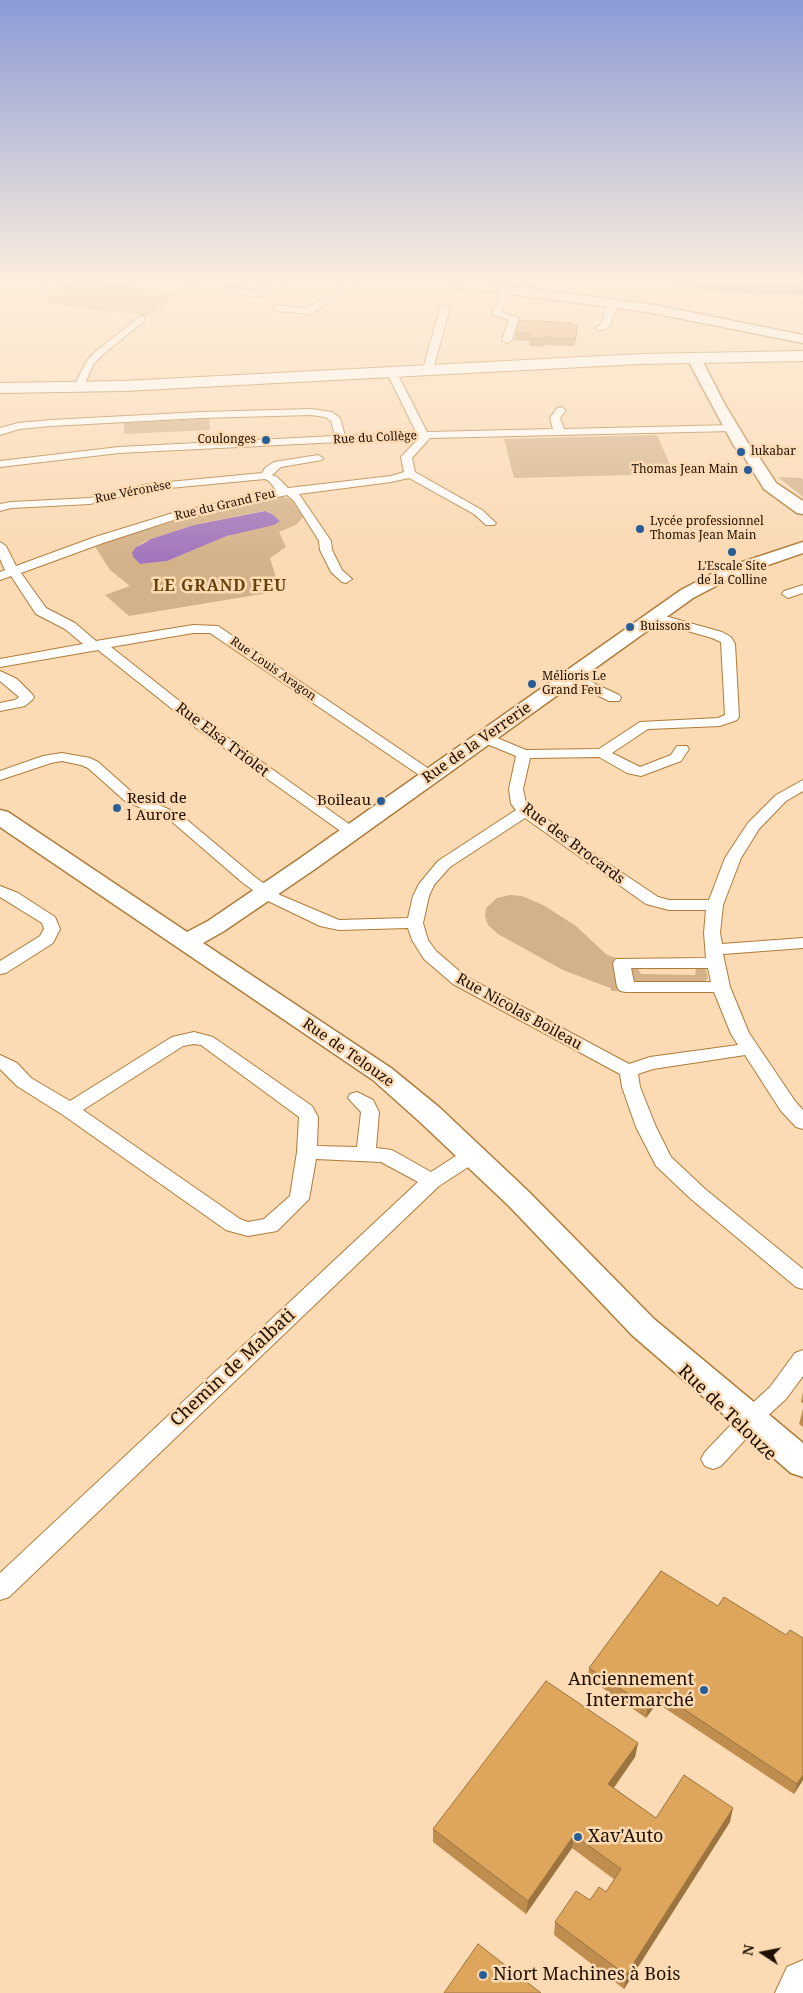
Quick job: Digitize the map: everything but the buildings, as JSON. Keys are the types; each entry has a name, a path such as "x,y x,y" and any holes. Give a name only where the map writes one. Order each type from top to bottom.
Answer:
{"main road":[{"path":"0,388 78,388 299,376"},
{"path":"798,1993 803,1983"}],"street":[{"path":"78,388 83,376"},
{"path":"394,376 424,436 423,442 406,457 410,474 478,512 490,523"},
{"path":"704,376 742,446 749,452 770,486 803,509"},
{"path":"559,431 556,418 561,410"},
{"path":"1,430 34,424 130,418 311,412 328,414 336,420 341,440"},
{"name":"Rue du Collège","path":"0,464 120,450 559,431 732,428"},
{"name":"Rue Véronèse","path":"0,508 11,505 90,501 148,487 266,476 268,470 278,464 318,458"},
{"name":"Rue du Collège","path":"0,468 19,462"},
{"name":"Rue du Grand Feu","path":"0,576 150,523 285,491 392,479 410,474"},
{"path":"266,476 273,479 282,490 292,493 310,515 325,541 326,550 337,572 346,580"},
{"name":"Rue Elsa Triolet","path":"0,546 13,571 41,611 70,626 91,644 103,647 205,728 351,832"},
{"name":"Rue de la Verrerie","path":"186,942 216,926 265,892 687,594 721,576 803,547"},
{"path":"788,594 803,589"},
{"path":"602,753 645,725 720,722 732,717 728,644 726,640 717,635 654,617"},
{"name":"Rue Louis Aragon","path":"0,663 96,645 207,628 219,632 430,776"},
{"path":"0,675 12,682 27,697 20,703 0,707"},
{"path":"570,676 614,698"},
{"path":"484,738 524,754 602,753 632,770 641,772 676,758 682,748"},
{"name":"Rue des Brocards","path":"524,754 516,789 519,804 525,811 644,898 670,905 715,905"},
{"path":"0,776 62,756 85,761 93,765 130,798 175,817 265,892 332,924 346,925 415,923 420,896 426,884 444,864 525,811"},
{"path":"803,784 781,798 753,826 733,858 715,905 712,933 714,957 721,987 731,1016 748,1049 788,1106 803,1122"},
{"name":"Rue de Telouze","path":"0,817 382,1074 472,1155 656,1338 669,1356 803,1463"},
{"path":"0,892 12,896 48,921 52,929 46,939 0,969"},
{"name":"Rue Nicolas Boileau","path":"415,923 420,940 430,955 459,980 629,1071"},
{"path":"721,987 626,987 622,963 714,957 803,943"},
{"path":"0,1060 11,1067 24,1082 70,1110 240,1228 255,1229 270,1226 299,1199 307,1152 309,1124 305,1111 213,1043 202,1039 185,1038 178,1041 70,1110"},
{"path":"748,1049 650,1064 629,1071 631,1088 646,1127 663,1161 674,1174 803,1281"},
{"path":"357,1098 366,1104 370,1112 366,1153"},
{"path":"307,1152 378,1154 390,1157 432,1181"},
{"name":"Chemin de Malbati","path":"0,1589 432,1181 472,1155"},
{"path":"713,1459 750,1419 778,1393 803,1359"},
{"name":"Rue de Telouze","path":"750,1419 803,1483"}],"shaded area":[{"path":"201,417 209,417 210,430 124,434 124,421 130,421 130,423 201,419"},
{"path":"657,435 674,474 514,478 504,439"},
{"path":"778,477 801,478 803,480 803,497"},
{"path":"279,496 291,499 303,517 296,525 279,532 286,547 270,558 280,591 129,616 105,595 130,586 110,570 94,545 189,517","holes":["263,511 269,512 280,521 227,536 167,561 140,564 133,557 134,550 143,542 194,525"]},
{"path":"265,511 280,521 274,525 227,536 167,561 140,564 133,557 132,553 135,548 151,539 194,525"},
{"path":"510,895 522,896 543,905 576,926 607,955 616,958 624,991 612,991 610,988 563,970 498,934 488,925 485,916 486,908 497,898"},
{"path":"627,967 637,967 641,974 695,975 696,968 705,967 708,978 703,983 634,984"}],"place":[{"name":"Coulonges","path":"266,440"},
{"name":"lukabar","path":"741,452"},
{"name":"Thomas Jean Main","path":"748,470"},
{"name":"Lycée professionnel Thomas Jean Main","path":"640,529"},
{"name":"L'Escale Site de la Colline","path":"732,552"},
{"name":"Buissons","path":"630,627"},
{"name":"Mélioris Le Grand Feu","path":"532,684"},
{"name":"Boileau","path":"381,801"},
{"name":"Resid de l Aurore","path":"117,808"},
{"name":"Anciennement Intermarché","path":"704,1690"},
{"name":"Xav'Auto","path":"578,1837"},
{"name":"Niort Machines à Bois","path":"483,1975"}],"district":[{"name":"LE GRAND FEU","path":"220,586"}]}
